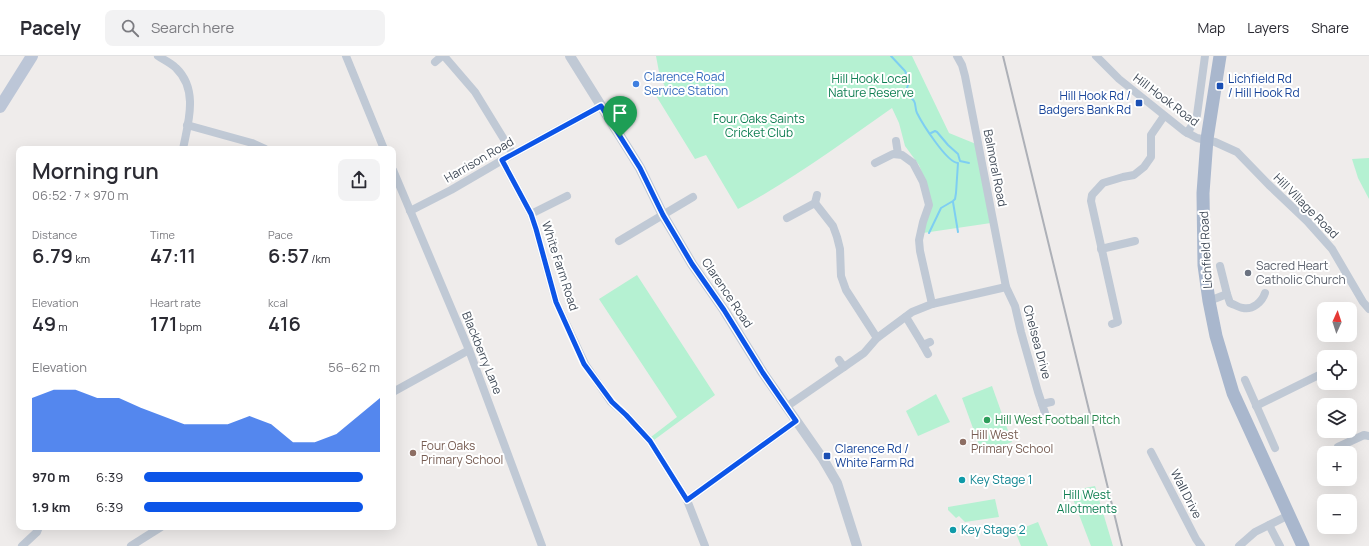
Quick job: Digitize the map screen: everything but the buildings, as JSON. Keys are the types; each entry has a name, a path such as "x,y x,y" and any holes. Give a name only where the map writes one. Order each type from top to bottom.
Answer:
{"main road":[{"name":"Lichfield Road","path":"1220,56 1207,139 1203,193 1204,265 1209,301 1216,336 1229,381 1253,437 1304,546"},
{"path":"0,107 29,57"}],"street":[{"path":"158,56 177,69 187,86 190,97 190,107 184,146"},
{"path":"346,56 383,146"},
{"path":"435,62 443,56 475,92 513,154"},
{"name":"Clarence Road","path":"570,56 640,168 663,215 696,270 724,310 786,407 823,459 837,483 857,546"},
{"name":"Balmoral Road","path":"957,56 962,65 965,76 1006,287"},
{"name":"Hill Hook Road","path":"1096,56 1119,79 1164,116 1187,133 1198,138 1207,139"},
{"path":"1187,133 1197,115 1205,56"},
{"name":"Harrison Road","path":"410,211 451,190 502,160 601,106"},
{"path":"1126,320 1115,323 1091,201 1092,195 1103,183 1134,175 1140,171 1151,156 1151,135 1164,116"},
{"path":"188,125 258,146"},
{"name":"Hill Village Road","path":"1207,139 1237,152 1307,221 1332,249 1363,302 1369,309"},
{"path":"896,141 898,154"},
{"path":"875,163 893,154 898,154 913,163 923,182 929,205 919,240 932,304"},
{"name":"White Farm Road","path":"502,160 531,214 554,295 584,364 612,402 650,441 687,500 705,546"},
{"name":"Blackberry Lane","path":"396,177 469,350 542,546"},
{"path":"531,214 567,196"},
{"path":"619,241 693,197"},
{"path":"787,218 816,199 833,226 837,238 840,249 841,276 846,290 877,338"},
{"path":"1101,249 1135,241"},
{"path":"1220,266 1230,303 1243,308 1254,306 1263,300 1265,293"},
{"path":"786,407 841,363 864,353 877,338 912,312 932,304 1006,287"},
{"name":"Chelsea Drive","path":"1006,287 1016,306 1021,332 1046,416"},
{"path":"1209,301 1227,294"},
{"path":"906,317 926,344 928,354"},
{"path":"396,390 469,350"},
{"path":"1256,406 1317,376"},
{"path":"1245,380 1266,431 1275,448"},
{"path":"1042,404 1051,402"},
{"path":"687,500 796,421"},
{"path":"1253,437 1266,431"},
{"path":"1340,446 1364,435 1369,436"},
{"name":"Wall Drive","path":"1151,452 1192,533 1201,546"},
{"path":"1239,546 1255,532 1289,515"},
{"path":"1269,525 1280,546"},
{"path":"22,546 38,530"},
{"path":"135,545 156,530"}],"green space":[{"path":"656,56 912,56 949,133 976,144 991,223 923,233 927,186 919,165 905,146 899,123 892,108 797,174 738,209 706,155 695,159 655,94 665,87 659,72"},
{"path":"1369,158 1369,199 1358,178 1352,159"},
{"path":"637,275 715,395 654,440 651,437 677,417 599,299"},
{"name":"Hill West Football Pitch","path":"992,386 1012,442 982,453 962,398"},
{"path":"936,394 950,422 918,436 906,411"},
{"name":"Hill West Allotments","path":"1095,486 1113,546 1091,546 1070,491"},
{"path":"995,499 999,517 965,522 959,516 956,518 948,510 948,507"},
{"path":"1038,522 1048,546 1021,546 1015,531"}],"waterway":[{"path":"891,56 906,73 904,78 909,82 906,91 914,101 917,113 924,125 935,142 948,157 958,163 955,199 941,208 929,233"},
{"path":"931,133 935,131 937,132 958,154 960,161 969,163"},
{"path":"953,202 958,232"}],"railway":[{"path":"1003,56 1122,546"}],"place":[{"name":"Clarence Road Service Station","path":"636,84"},
{"name":"Lichfield Rd / Hill Hook Rd","path":"1220,86"},
{"name":"Hill Hook Rd / Badgers Bank Rd","path":"1139,103"},
{"name":"Sacred Heart Catholic Church","path":"1248,273"},
{"name":"Hill West Football Pitch","path":"987,420"},
{"name":"Hill West Primary School","path":"963,442"},
{"name":"Four Oaks Primary School","path":"413,453"},
{"name":"Clarence Rd / White Farm Rd","path":"827,456"},
{"name":"Key Stage 1","path":"962,480"},
{"name":"Key Stage 2","path":"953,530"}],"route":[{"path":"601,106 620,137 640,168 663,215 692,264 724,310 763,373 796,421 687,500 650,441 612,402 584,364 556,302 531,214 502,160 601,106"}],"park label":[{"name":"Hill Hook Local Nature Reserve","path":"871,86"},
{"name":"Four Oaks Saints Cricket Club","path":"759,126"}]}
